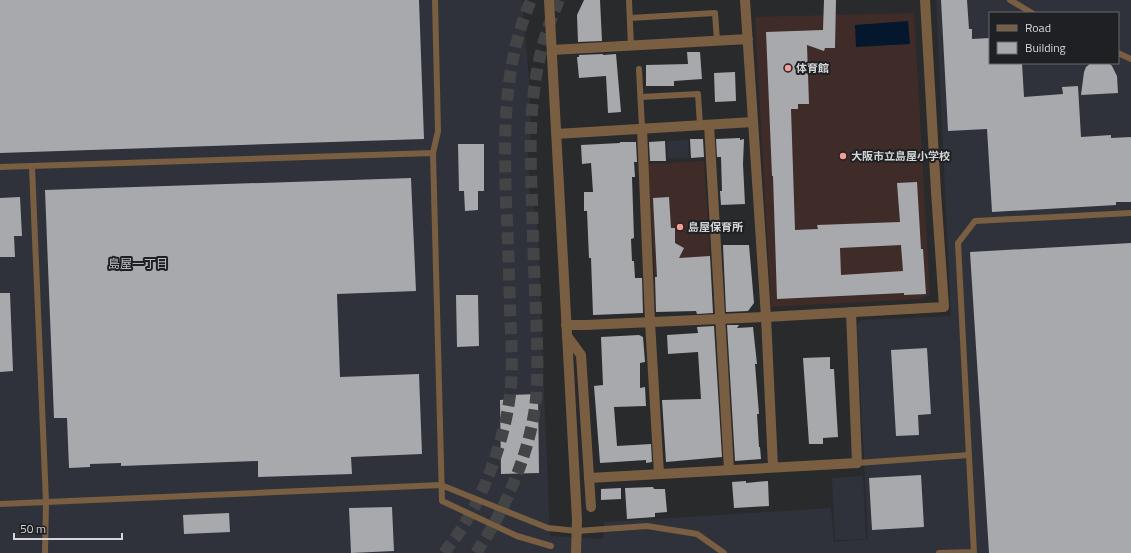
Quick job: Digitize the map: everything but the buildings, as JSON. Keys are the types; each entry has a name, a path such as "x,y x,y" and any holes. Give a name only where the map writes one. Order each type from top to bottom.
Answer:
{"street":[{"path":"549,0 578,531 576,553"},
{"path":"746,0 766,317 773,468"},
{"path":"566,325 944,308 925,0"},
{"path":"552,50 748,39"},
{"path":"556,134 753,122"},
{"path":"704,125 721,319 729,470"},
{"path":"642,128 650,322 659,474"},
{"path":"589,478 857,463 851,312"},
{"path":"567,336 581,355 591,507"}],"lane":[{"path":"435,0 438,132 433,153 442,501 517,536 551,546"},
{"path":"629,0 631,46"},
{"path":"1010,0 1030,12"},
{"path":"630,18 716,12 717,41"},
{"path":"1119,54 1131,59"},
{"path":"639,68 642,128"},
{"path":"641,97 698,94 704,125"},
{"path":"0,167 433,153"},
{"path":"32,166 46,502 46,553"},
{"path":"939,553 974,553 958,243 975,221 1131,213"},
{"path":"857,463 969,455"},
{"path":"0,504 441,485 548,528 578,531 647,526 697,534 724,553"}],"shaded area":[{"path":"0,0 522,0 530,90 531,146 528,151 530,194 537,219 550,536 603,539 604,522 831,508 834,542 868,539 857,325 861,320 951,316 936,0 1131,0 1131,553 0,553"},
{"name":"大阪市立島屋小学校","path":"914,13 930,295 920,299 771,307 755,17"},
{"path":"688,140 689,158 668,158 667,141"},
{"name":"島屋保育所","path":"704,161 712,290 656,293 648,164"},
{"path":"863,476 866,539 835,540 832,478"}],"water":[{"path":"908,21 910,44 856,47 855,25"}],"tunnel":[{"path":"444,553 460,531 480,496 493,465 503,432 511,390 512,355 505,150 507,100 515,49 531,0"},
{"path":"476,553 496,520 521,465 532,427 535,408 537,360 531,134 533,100 540,57 552,16 559,0"}],"place":[{"name":"体育館","path":"788,68"},
{"name":"大阪市立島屋小学校","path":"843,156"},
{"name":"島屋保育所","path":"680,227"}],"district":[{"name":"島屋一丁目","path":"138,264"}]}
